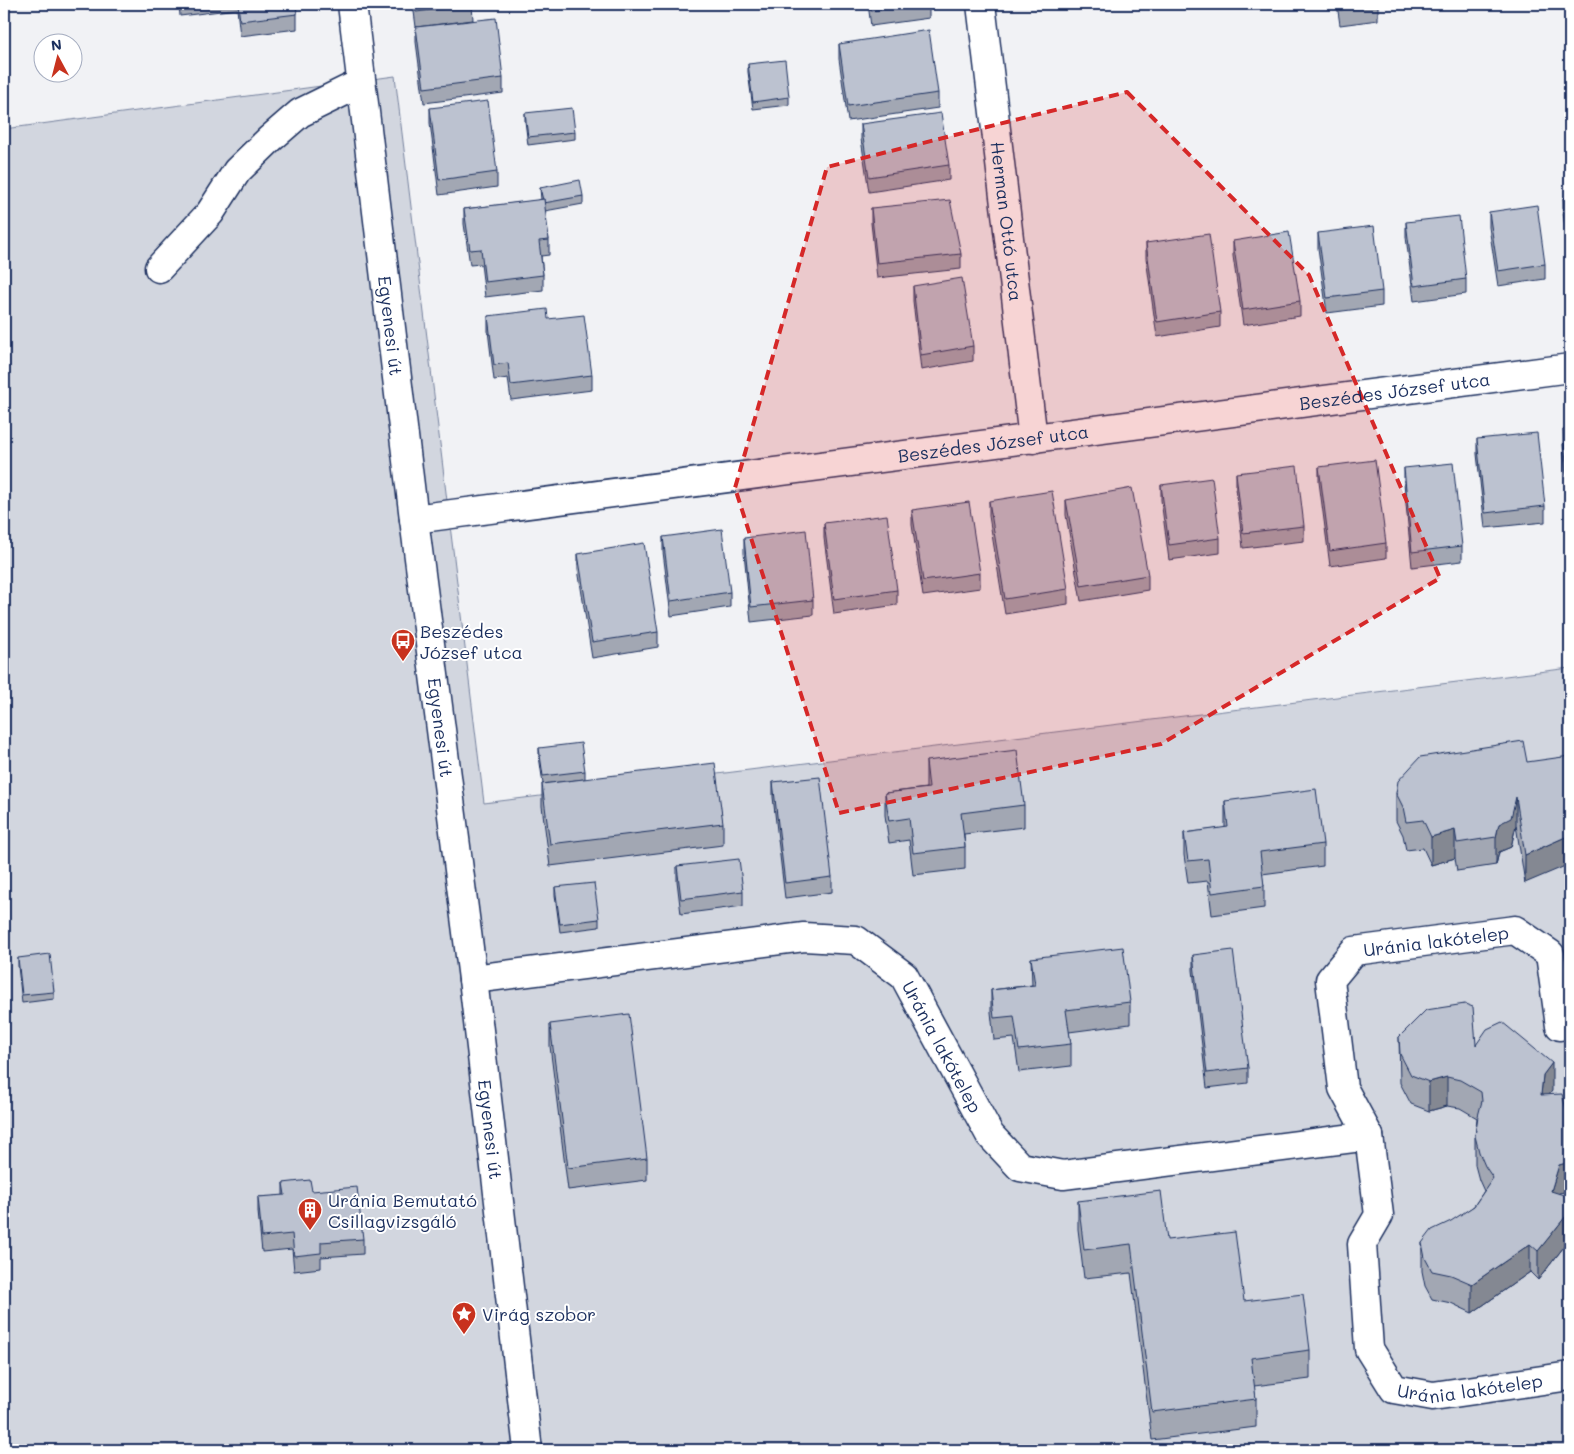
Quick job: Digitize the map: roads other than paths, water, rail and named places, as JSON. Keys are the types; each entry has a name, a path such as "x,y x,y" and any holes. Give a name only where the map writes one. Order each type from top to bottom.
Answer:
{"street":[{"name":"Egyenesi út","path":"352,4 414,519 473,979 528,1450"},
{"name":"Herman Ottó utca","path":"981,4 1033,439"},
{"path":"159,268 210,213 238,171 270,139 300,113 361,83"},
{"name":"Beszédes József utca","path":"414,519 1570,368"},
{"name":"Uránia lakótelep","path":"1560,1026 1550,954 1515,930 1354,951 1330,980 1343,1088 1369,1136 1379,1215 1362,1244 1370,1349 1394,1389 1433,1396 1570,1376"},
{"name":"Uránia lakótelep","path":"473,979 804,937 856,940 904,976 990,1135 1020,1167 1063,1175 1369,1136"}],"place":[{"name":"Beszédes József utca","path":"403,662"},
{"name":"Uránia Bemutató Csillagvizsgáló","path":"310,1231"},
{"name":"Virág szobor","path":"464,1335"}]}
